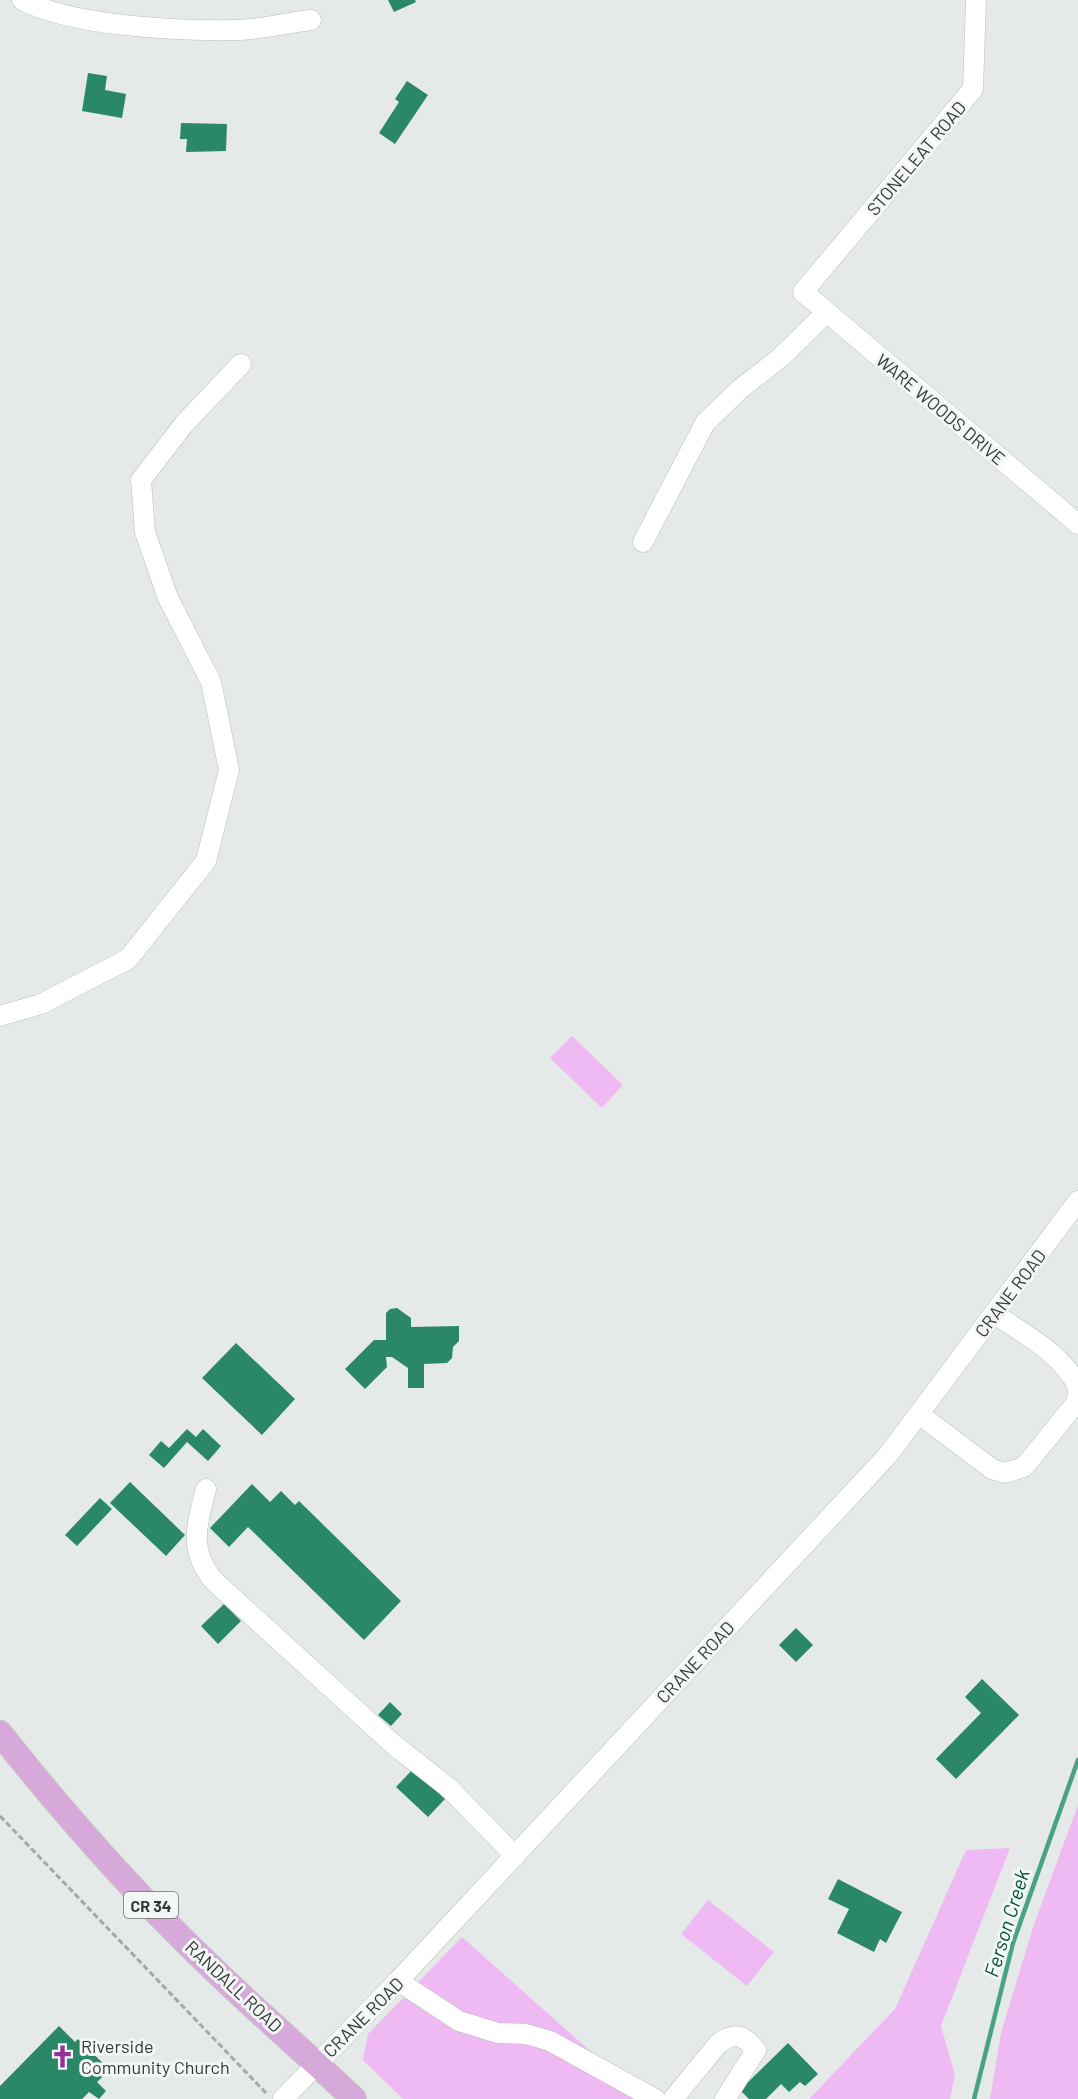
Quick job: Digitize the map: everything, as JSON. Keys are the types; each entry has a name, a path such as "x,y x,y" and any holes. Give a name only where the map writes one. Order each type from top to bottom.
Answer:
{"main road":[{"name":"RANDALL ROAD","path":"0,1733 48,1793 112,1865 207,1963 354,2099"}],"street":[{"path":"22,0 92,22 235,30 311,20"},
{"name":"STONELEAT ROAD","path":"804,295 803,290 973,89 976,0"},
{"name":"WARE WOODS DRIVE","path":"804,295 1078,524"},
{"path":"643,542 705,423 739,390 781,357 826,314"},
{"path":"0,1016 41,1004 128,959 206,861 229,770 211,682 168,598 145,532 141,480 184,424 240,364"},
{"name":"CRANE ROAD","path":"283,2099 398,1981 888,1455 1078,1201"},
{"path":"994,1314 1036,1342 1072,1374 1078,1387"},
{"path":"919,1414 992,1469 1005,1473 1024,1467 1076,1403 1078,1393"},
{"path":"206,1489 196,1534 197,1553 213,1580 394,1745 449,1788 515,1856"},
{"path":"398,1981 459,2021 498,2033 526,2034 550,2041 655,2099"},
{"path":"673,2099 718,2043 727,2037 737,2035 748,2040 756,2050 725,2099"}],"path":[{"path":"0,1816 271,2099"}],"shaded area":[{"path":"572,1036 623,1085 602,1108 550,1058"},
{"path":"1078,1805 1078,2099 990,2099 1001,2033 1033,1927"},
{"path":"1010,1848 941,2026 955,2075 950,2099 809,2099 895,2009 966,1850"},
{"path":"708,1900 774,1952 747,1986 681,1934"},
{"path":"462,1937 644,2099 403,2099 363,2060 368,2034"}],"building":[{"path":"388,0 415,0 416,2 394,12"},
{"path":"88,73 107,76 105,90 126,94 122,118 82,111"},
{"path":"407,81 428,95 395,144 379,133 399,102 395,99"},
{"path":"181,123 227,124 226,151 186,152 187,139 180,139"},
{"path":"397,1308 411,1318 411,1327 459,1326 459,1341 453,1347 452,1358 447,1363 424,1364 424,1388 408,1388 408,1368 392,1357 386,1357 387,1367 365,1389 345,1369 374,1340 386,1340 386,1313 390,1309"},
{"path":"236,1343 295,1399 262,1435 202,1378"},
{"path":"187,1429 196,1437 203,1429 221,1446 208,1461 187,1442 164,1468 149,1455 161,1441 169,1448"},
{"path":"130,1482 185,1535 166,1556 110,1503"},
{"path":"252,1484 270,1502 281,1491 295,1505 299,1501 401,1601 364,1640 248,1527 229,1547 210,1528"},
{"path":"100,1498 112,1509 77,1546 65,1535"},
{"path":"224,1604 241,1621 218,1644 201,1626"},
{"path":"796,1628 813,1645 796,1662 779,1645"},
{"path":"982,1679 1019,1715 956,1779 936,1759 981,1713 965,1697"},
{"path":"390,1702 402,1714 391,1726 378,1715"},
{"path":"413,1769 445,1799 428,1817 396,1787"},
{"path":"838,1879 902,1912 886,1943 880,1939 874,1952 837,1933 849,1909 828,1899"},
{"name":"Riverside Community Church","path":"59,2026 75,2042 78,2039 110,2070 97,2082 106,2091 99,2099 89,2092 82,2099 0,2099 0,2086"},
{"path":"788,2043 818,2074 805,2086 800,2082 789,2092 781,2084 766,2099 749,2099 740,2090"}],"waterway":[{"name":"Ferson Creek","path":"974,2099 1013,1943 1078,1760"}],"place":[{"name":"Riverside Community Church","path":"63,2056"}]}
